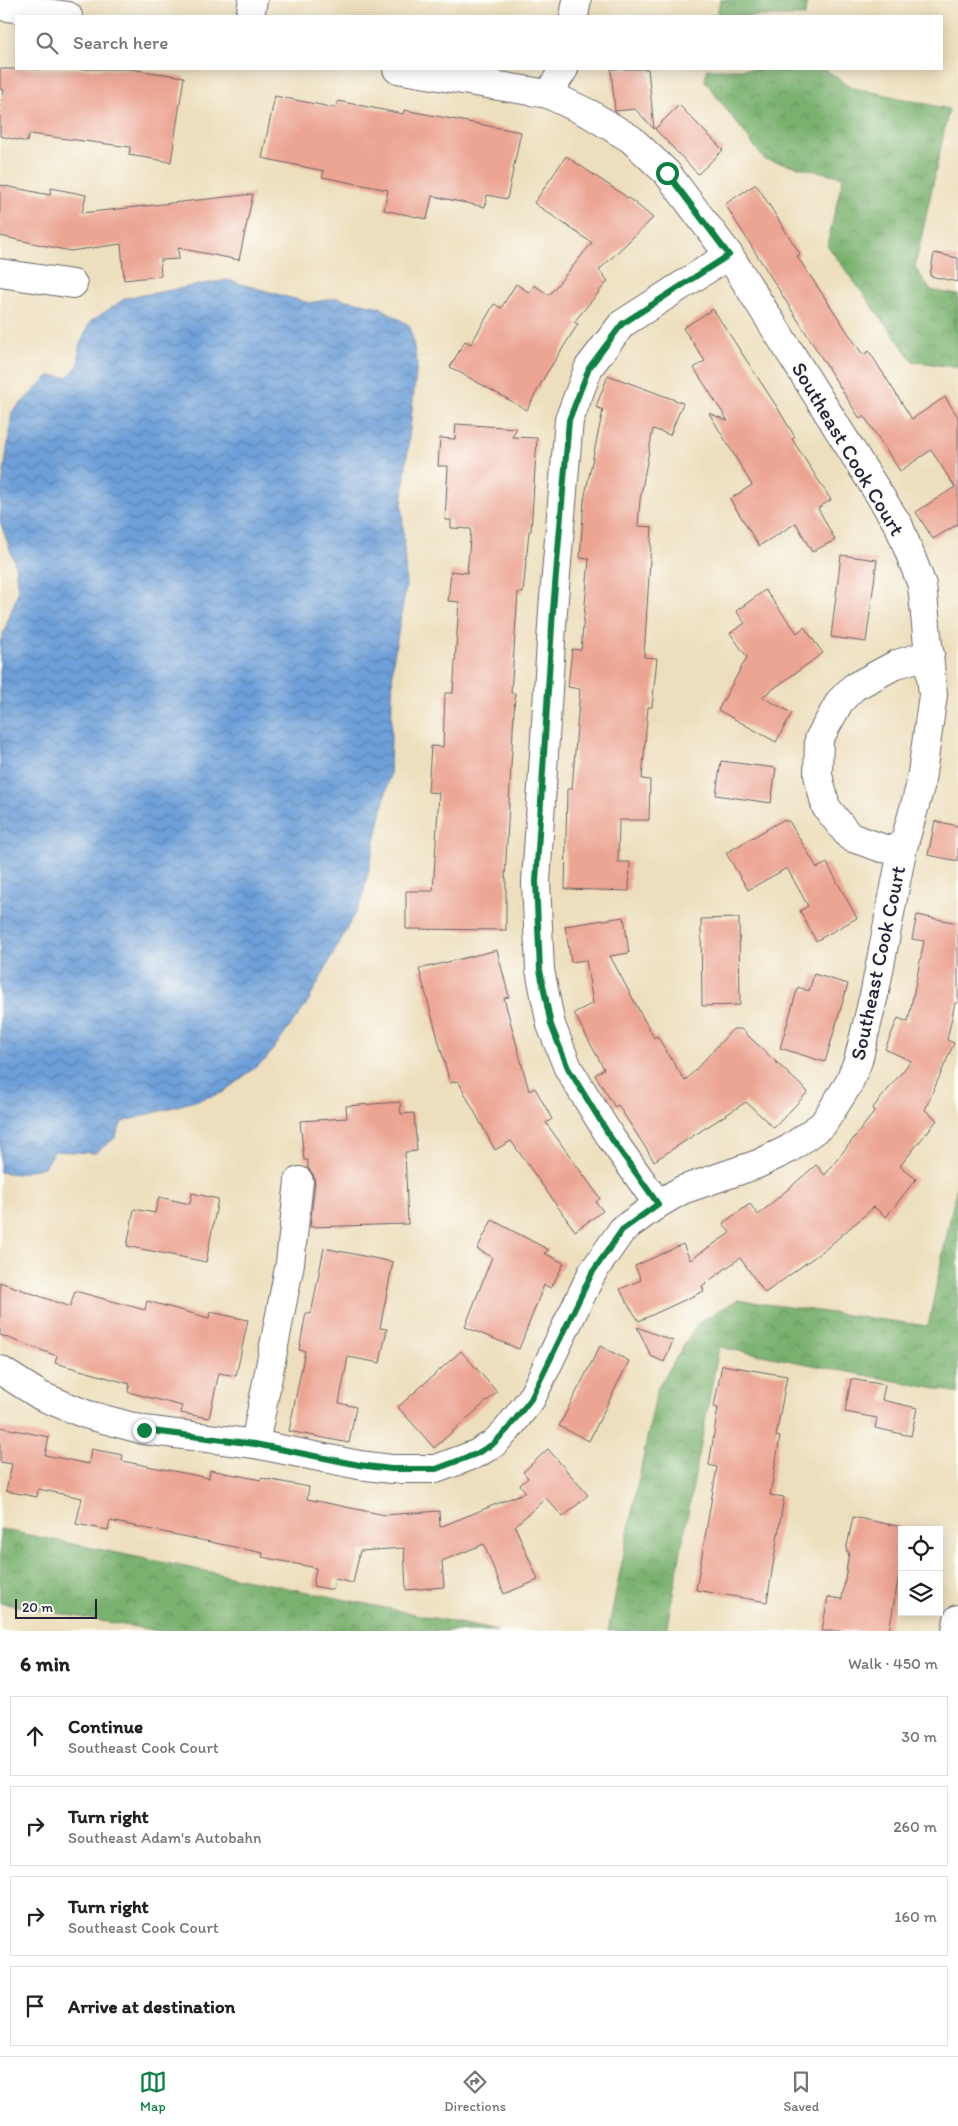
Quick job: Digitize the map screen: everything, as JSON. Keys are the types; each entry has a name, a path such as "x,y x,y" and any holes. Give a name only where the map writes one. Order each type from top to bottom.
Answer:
{"street":[{"path":"250,15 253,0"},
{"path":"574,15 577,0"},
{"path":"0,6 61,15"},
{"name":"Southeast Cook Court","path":"0,1370 41,1396 85,1414 144,1430 255,1444 359,1465 416,1470 436,1469 476,1454 493,1444 507,1430 531,1399 597,1266 622,1230 658,1204 682,1190 758,1164 789,1149 823,1124 848,1085 858,1061 875,991 902,851 920,787 933,695 922,585 899,526 729,255 667,173 631,139 590,114 548,94 403,70"},
{"path":"548,94 563,70"},
{"path":"658,1204 611,1138 568,1068 551,1025 540,970 536,882 553,610 569,420 589,368 622,324 729,255"},
{"path":"0,273 73,284"},
{"path":"902,851 882,848 850,837 826,807 818,775 819,739 840,701 854,687 897,664 930,654"},
{"path":"255,1444 290,1263 299,1181"},
{"path":"956,1631 958,1619"}],"green space":[{"path":"720,0 807,0 805,15 717,15"},
{"path":"707,70 826,70 850,87 949,109 915,267 930,290 958,295 958,368 913,361 827,245 843,177 764,159 705,81"},
{"path":"958,1180 958,1393 719,1347 666,1631 608,1631 657,1389 697,1324 737,1300 928,1326"},
{"path":"0,1529 498,1631 158,1631 0,1603"}],"water":[{"path":"227,280 309,303 337,298 380,307 410,326 417,363 402,504 406,587 393,662 390,774 362,900 306,1005 266,1059 222,1093 122,1122 115,1138 95,1153 54,1151 44,1167 17,1174 0,1172 0,643 18,592 15,564 0,521 0,503 12,412 49,376 68,377 79,364 79,347 90,322 126,298"}],"building":[{"path":"0,69 137,70 184,77 171,162 129,155 130,147 29,134 27,142 0,136 0,110 4,90 0,89"},
{"path":"611,70 648,70 654,129 635,109 615,111"},
{"path":"275,96 336,108 338,101 403,114 404,110 521,132 507,199 487,195 485,207 432,196 427,219 384,210 388,190 322,177 324,171 262,158"},
{"path":"679,105 723,150 698,174 655,129"},
{"path":"566,156 634,202 653,218 599,270 608,281 574,322 578,324 545,376 527,410 450,367 465,341 471,344 494,304 501,308 516,284 530,293 534,285 549,295 592,243 534,203"},
{"path":"756,184 800,254 797,256 863,355 869,351 912,419 945,397 958,417 958,524 933,539 916,512 955,487 931,450 900,471 864,416 860,419 725,204"},
{"path":"0,185 50,195 51,188 86,195 82,213 253,194 239,260 178,248 179,259 160,260 161,276 124,280 121,244 70,251 0,236"},
{"path":"934,253 958,258 958,282 930,276"},
{"path":"713,309 777,407 795,437 792,439 831,500 818,508 835,540 812,552 796,523 759,546 730,499 752,485 709,413 728,421 694,368 705,361 683,328"},
{"path":"608,375 683,403 670,435 653,429 640,500 638,526 652,527 644,657 657,658 652,707 648,707 642,779 650,780 649,820 619,820 618,862 630,862 629,891 565,889 567,789 572,789 580,689 568,687 572,649 581,650 589,559 580,558 584,500 603,410 596,407"},
{"path":"456,424 517,428 512,437 537,438 531,531 529,531 523,593 518,592 511,693 515,693 505,878 506,930 406,929 406,891 433,891 439,793 428,792 431,746 443,747 445,693 453,693 459,602 448,601 451,571 467,573 471,529 451,528 451,520 445,520 448,466 438,466 440,438 455,439"},
{"path":"841,555 877,560 866,642 831,637"},
{"path":"765,590 797,633 804,627 823,653 762,697 792,713 776,742 718,710 747,657 730,633 745,623 736,611"},
{"path":"721,761 776,768 771,803 716,795"},
{"path":"781,821 789,821 817,868 827,863 857,918 816,941 800,911 808,906 787,868 748,890 726,853"},
{"path":"935,821 958,826 958,861 928,855"},
{"path":"917,915 958,923 958,1003 955,1003 947,1040 954,1043 925,1110 937,1120 900,1166 916,1179 886,1217 874,1207 827,1248 765,1293 740,1258 702,1286 704,1291 639,1321 620,1289 641,1280 635,1266 683,1244 690,1260 730,1233 723,1223 750,1204 758,1215 816,1165 825,1175 875,1111 872,1109 911,1061 885,1049 898,1018 908,1022 924,941 912,939"},
{"path":"624,917 629,953 610,956 654,1038 657,1036 685,1081 733,1029 741,1029 808,1092 774,1128 746,1102 654,1161 618,1105 615,1107 595,1075 604,1069 574,1013 593,1003 586,960 571,962 565,926"},
{"path":"739,918 740,1005 702,1006 701,919"},
{"path":"497,950 509,997 504,998 529,1091 535,1088 552,1119 546,1123 600,1198 596,1202 603,1211 575,1231 511,1141 495,1150 458,1081 450,1083 419,969"},
{"path":"814,974 848,984 825,1062 780,1048 798,987 809,991"},
{"path":"400,1102 401,1114 414,1113 417,1151 405,1152 408,1224 310,1227 315,1182 313,1174 308,1168 308,1160 304,1160 300,1121 347,1118 346,1106"},
{"path":"192,1193 218,1199 206,1262 127,1246 134,1209 155,1213 159,1197 190,1204"},
{"path":"492,1220 549,1250 544,1253 564,1263 551,1288 544,1285 519,1349 465,1327 492,1257 477,1249"},
{"path":"324,1248 393,1262 380,1328 387,1329 380,1363 348,1357 339,1403 356,1407 349,1443 289,1431 305,1351 299,1350 306,1313 311,1314"},
{"path":"0,1282 70,1307 75,1291 145,1310 147,1301 209,1318 210,1312 248,1320 236,1376 219,1373 209,1418 181,1413 182,1406 128,1392 130,1384 55,1363 57,1356 0,1335"},
{"path":"637,1327 673,1341 664,1362 651,1356"},
{"path":"600,1346 629,1361 589,1441 559,1426"},
{"path":"461,1351 497,1392 434,1448 398,1407"},
{"path":"722,1365 787,1376 776,1436 780,1437 770,1495 784,1497 767,1602 696,1590 717,1467 709,1465 718,1408 714,1407"},
{"path":"851,1379 885,1385 882,1400 917,1408 911,1436 875,1428 877,1418 845,1412"},
{"path":"0,1427 49,1437 45,1455 89,1464 91,1449 123,1455 122,1461 209,1478 210,1470 261,1480 261,1478 309,1487 307,1499 385,1515 439,1511 440,1527 526,1492 520,1485 528,1478 523,1472 548,1449 588,1495 563,1517 546,1498 515,1526 538,1580 504,1594 484,1544 442,1561 444,1587 406,1590 404,1548 360,1551 353,1583 335,1579 333,1590 313,1586 316,1568 262,1557 263,1553 110,1521 108,1530 76,1524 82,1498 38,1489 37,1497 6,1491 12,1464 0,1462"},
{"path":"853,1517 898,1526 898,1580 889,1631 822,1631 828,1597 842,1599 849,1552 846,1551"}],"route":[{"path":"144,1430 255,1444 359,1465 391,1469 436,1469 476,1454 493,1444 507,1430 531,1399 592,1273 622,1230 658,1204 611,1138 568,1068 551,1025 540,970 536,882 553,610 569,420 589,368 622,324 729,255 667,173"}]}
